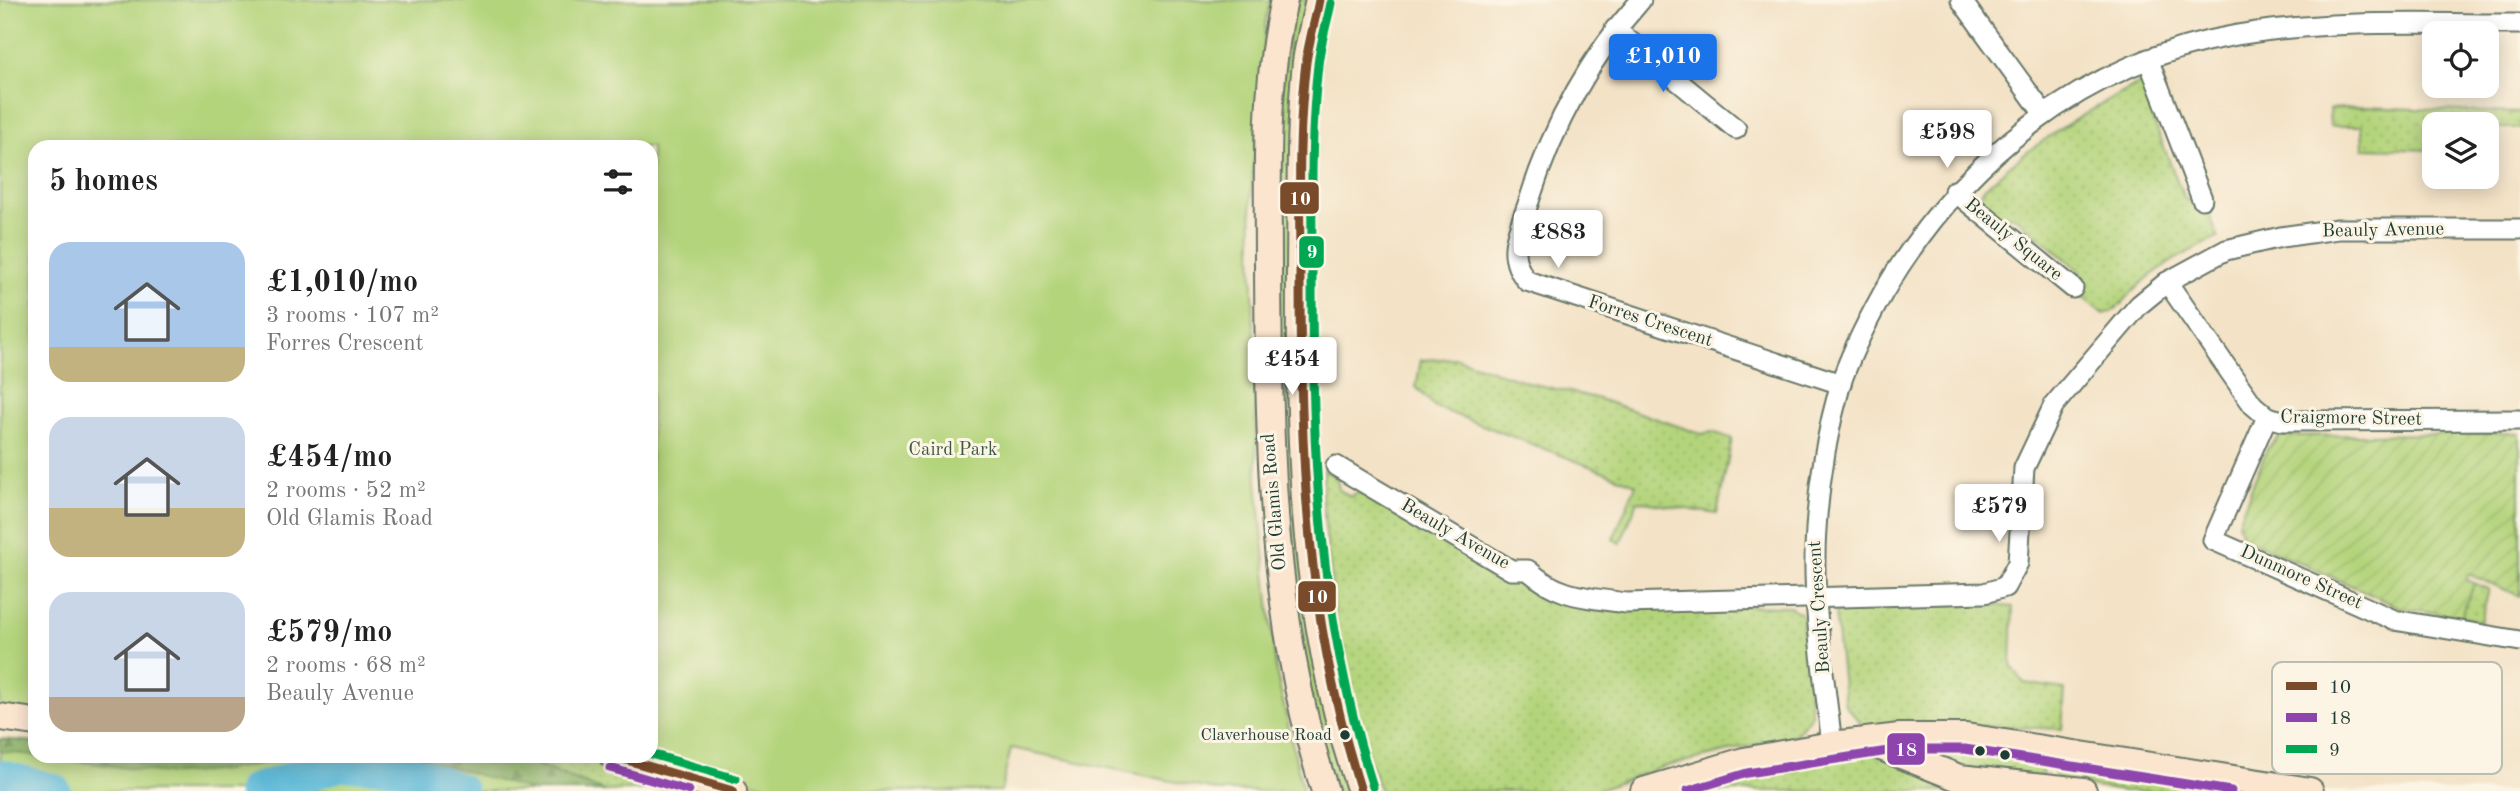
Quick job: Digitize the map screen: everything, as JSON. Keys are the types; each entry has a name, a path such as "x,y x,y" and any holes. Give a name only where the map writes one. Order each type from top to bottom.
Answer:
{"street":[{"name":"Old Glamis Road","path":"1284,0 1268,112 1269,441 1288,640 1305,730 1325,791"},
{"name":"Old Glamis Road","path":"1319,0 1306,60 1301,147 1300,441 1320,635 1339,727 1361,791"},
{"name":"Forres Crescent","path":"1642,0 1615,29 1574,89 1546,148 1513,250 1516,269 1527,281 1841,384"},
{"path":"1961,0 2044,114"},
{"name":"Beauly Crescent","path":"1832,745 1816,600 1815,531 1822,468 1841,384 1869,318 1906,254 1954,191 1994,153 2044,114 2148,60 2235,35 2329,24 2520,24"},
{"path":"1615,29 1736,129"},
{"path":"2148,60 2202,199"},
{"name":"Beauly Square","path":"1954,191 2073,288"},
{"name":"Beauly Avenue","path":"1336,466 1350,484 1511,570 1528,570 1547,587 1571,594 1626,603 1816,600 1984,593 2005,587 2018,563 2024,468 2054,405 2139,305 2167,282 2225,250 2281,237 2338,229 2520,229"},
{"name":"Craigmore Street","path":"2167,282 2253,405 2267,417 2283,421 2520,420"},
{"name":"Dunmore Street","path":"2267,417 2213,540 2394,620 2520,641"},
{"path":"0,717 28,721"},
{"path":"1660,788 1744,761 1832,745 1871,743 1900,737 1966,737 2056,748 2310,791"},
{"path":"1871,743 1959,778 2083,791"},
{"path":"2053,786 2048,767 2056,748"},
{"path":"637,763 733,791"}],"green space":[{"name":"Caird Park","path":"0,0 1271,0 1266,19 1251,198 1257,482 1276,671 1303,791 1220,791 1011,748 1001,791 787,791 658,758 658,140 28,140 28,713 0,710"},
{"path":"1294,0 1309,0 1290,442 1351,791 1336,791 1315,728 1279,479 1278,111"},
{"path":"2147,80 2156,107 2152,117 2184,198 2208,211 2218,237 2163,267 2142,282 2116,308 2103,314 2081,296 2080,271 2013,215 2000,218 1975,197 2035,146 2100,105"},
{"path":"2363,107 2494,112 2422,112 2422,150 2363,148 2362,126 2330,126 2329,109"},
{"path":"2499,112 2520,113 2520,128 2499,128"},
{"path":"1456,358 1530,383 1596,398 1701,434 1713,432 1732,439 1717,514 1638,501 1620,543 1613,539 1636,484 1435,407 1416,387 1421,360"},
{"path":"2520,433 2520,596 2468,574 2466,580 2474,583 2461,617 2399,607 2242,537 2238,522 2267,449 2280,436"},
{"path":"1324,470 1337,478 1339,490 1352,497 1355,493 1362,493 1513,577 1521,587 1569,603 1790,607 1802,614 1811,715 1796,735 1663,767 1596,791 1380,791 1352,708 1339,650 1322,498"},
{"path":"2474,583 2489,589 2481,621 2461,617"},
{"path":"1966,603 2013,607 2011,665 2024,683 2065,689 2062,729 1916,723 1865,728 1845,705 1835,613 1846,607"},
{"path":"0,739 28,741 28,763 532,763 604,791 0,791"},
{"path":"1900,742 2046,754 2041,767 2044,780 1964,773"},
{"path":"0,751 28,755 28,763 91,763 174,774 226,770 263,763 438,763 533,791 0,791"},
{"path":"1848,752 1888,756 1986,791 1699,791 1706,786 1705,781"},
{"path":"2058,760 2279,791 2122,791 2062,782 2055,776 2054,768"},
{"path":"532,763 637,763 733,791 680,791 670,788 604,791"}],"waterway":[{"path":"255,791 340,764 395,765 460,791"},
{"path":"0,777 54,791"}],"transit line":[{"name":"10","path":"1319,0 1306,62 1300,143 1300,346 1305,475 1310,538 1328,663 1361,791"},
{"name":"9","path":"1331,3 1319,57 1313,144 1312,345 1317,473 1322,535 1340,660 1373,787"},
{"name":"18","path":"1687,791 1747,773 1901,749 1965,749 2231,791"},
{"name":"9","path":"658,756 736,779"},
{"name":"10","path":"637,763 733,791"},
{"name":"18","path":"610,768 689,791"}],"place":[{"name":"Claverhouse Road","path":"1345,735"}]}
